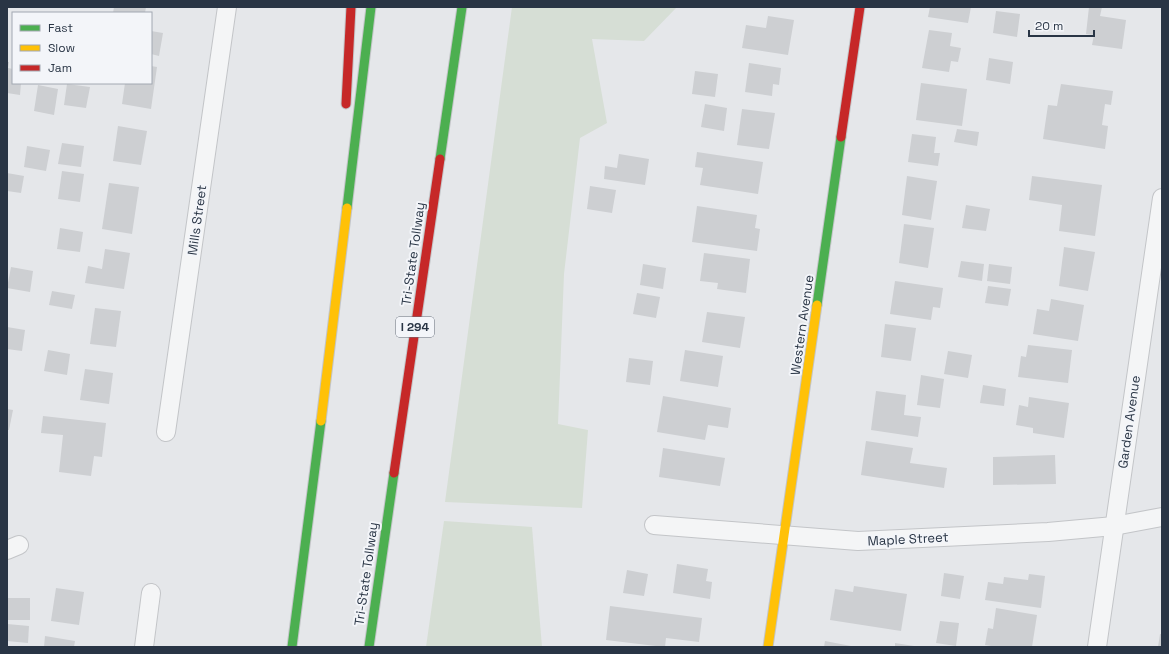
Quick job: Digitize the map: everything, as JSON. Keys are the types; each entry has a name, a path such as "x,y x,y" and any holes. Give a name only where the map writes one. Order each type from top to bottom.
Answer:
{"main road":[{"path":"345,112 351,7"},
{"path":"292,647 371,7"},
{"name":"Tri-State Tollway","path":"369,647 462,7"},
{"name":"Western Avenue","path":"768,647 860,7"},
{"path":"347,128 351,168"}],"street":[{"name":"Mills Street","path":"166,432 227,7"},
{"name":"Garden Avenue","path":"1097,647 1162,198"},
{"name":"Maple Street","path":"654,525 858,541 1048,532 1114,526 1162,517"},
{"path":"144,647 151,594"}],"shaded area":[{"path":"512,7 677,7 644,41 592,39 607,123 580,138 564,274 558,424 588,430 582,508 445,502"},
{"path":"444,521 532,527 542,647 426,647"}],"building":[{"path":"114,7 146,7 145,12 113,12"},
{"path":"930,7 971,7 968,23 928,17"},
{"path":"1089,7 1102,7 1100,16 1126,20 1122,49 1092,45 1094,35 1086,34"},
{"path":"996,11 1020,14 1017,37 993,33"},
{"path":"768,16 794,20 788,55 742,48 746,25 766,28"},
{"path":"929,30 952,33 950,46 961,48 958,62 951,61 949,72 922,68"},
{"path":"152,31 163,33 159,56 152,54"},
{"path":"989,58 1013,62 1010,84 986,80"},
{"path":"7,62 9,62 8,68 12,69 12,84 21,84 20,95 7,93"},
{"path":"749,63 781,68 779,85 773,84 772,96 745,92"},
{"path":"152,66 157,67 151,109 122,104 125,84 152,84"},
{"path":"695,71 718,74 715,97 692,94"},
{"path":"921,83 967,89 962,126 916,120"},
{"path":"67,84 90,87 86,108 64,105"},
{"path":"1061,84 1113,91 1111,105 1105,104 1102,125 1108,126 1105,149 1043,139 1048,105 1057,106"},
{"path":"38,85 58,89 54,115 34,111"},
{"path":"705,104 727,108 724,131 701,127"},
{"path":"742,109 775,113 769,149 737,145"},
{"path":"118,126 147,131 141,165 113,161"},
{"path":"957,129 979,132 977,146 954,142"},
{"path":"912,134 936,137 934,153 940,153 938,166 908,162"},
{"path":"62,143 84,146 81,167 58,164"},
{"path":"27,146 50,150 46,171 24,167"},
{"path":"697,152 763,162 758,194 700,185 703,168 695,167"},
{"path":"619,154 649,159 645,185 604,179 605,166 617,168"},
{"path":"62,171 84,174 80,202 58,199"},
{"path":"7,173 24,176 21,193 7,191"},
{"path":"907,176 937,181 931,220 902,215"},
{"path":"1032,176 1102,185 1095,236 1059,231 1062,205 1029,200"},
{"path":"109,183 139,187 132,234 102,229"},
{"path":"590,186 616,190 612,213 587,209"},
{"path":"966,205 990,209 986,231 962,228"},
{"path":"697,206 757,215 755,228 760,229 757,251 692,242"},
{"path":"904,224 934,228 928,268 899,263"},
{"path":"60,228 83,232 80,252 57,249"},
{"path":"1064,247 1095,252 1088,291 1059,286"},
{"path":"105,249 130,253 124,289 85,283 88,266 102,269"},
{"path":"704,253 750,259 746,293 717,289 718,283 700,281"},
{"path":"961,261 984,264 982,281 958,277"},
{"path":"643,264 666,268 663,289 640,285"},
{"path":"989,264 1012,267 1010,284 987,281"},
{"path":"11,267 33,271 30,292 7,288"},
{"path":"895,281 943,288 940,308 933,307 931,320 890,314"},
{"path":"988,286 1011,289 1008,306 985,303"},
{"path":"52,291 75,295 72,309 49,305"},
{"path":"637,293 660,297 656,318 633,314"},
{"path":"1051,299 1084,305 1078,341 1033,334 1037,309 1049,311"},
{"path":"95,308 121,311 116,347 90,344"},
{"path":"707,312 745,317 740,348 702,342"},
{"path":"885,324 916,328 911,361 881,357"},
{"path":"7,327 25,330 22,351 7,349"},
{"path":"1028,345 1072,350 1068,383 1018,377 1021,356 1026,357"},
{"path":"48,350 70,354 67,375 44,371"},
{"path":"685,350 723,356 718,387 680,381"},
{"path":"948,351 972,355 968,378 944,374"},
{"path":"629,358 653,361 650,385 626,382"},
{"path":"85,369 113,373 109,404 80,400"},
{"path":"921,375 944,379 940,408 917,405"},
{"path":"983,385 1006,389 1004,406 980,403"},
{"path":"876,391 906,395 904,415 921,417 918,437 871,430"},
{"path":"663,396 731,408 728,428 708,425 705,440 657,432"},
{"path":"1029,397 1069,403 1064,438 1033,433 1033,428 1016,425 1019,405 1028,407"},
{"path":"7,409 13,410 9,430 7,430"},
{"path":"43,416 106,423 102,457 94,456 91,476 59,472 63,435 41,433"},
{"path":"866,441 913,448 910,463 947,468 944,488 861,475"},
{"path":"663,448 725,458 720,486 659,477"},
{"path":"1055,455 1056,484 993,485 993,457"},
{"path":"677,564 708,569 706,581 712,582 710,599 673,593"},
{"path":"627,570 648,574 644,596 623,593"},
{"path":"944,573 964,576 960,599 941,596"},
{"path":"1029,574 1045,576 1041,608 985,600 988,582 1003,584 1004,577 1028,580"},
{"path":"854,586 907,594 901,631 830,620 835,589 853,592"},
{"path":"56,588 84,592 79,625 51,621"},
{"path":"7,598 30,598 30,620 7,620"},
{"path":"610,606 702,618 699,642 666,638 664,647 606,640"},
{"path":"996,608 1037,615 1032,647 997,647 985,645 988,628 993,629"},
{"path":"940,621 959,623 956,646 936,643"},
{"path":"7,624 29,626 28,643 7,641"},
{"path":"1160,634 1162,634 1162,647 1158,647"},
{"path":"45,636 75,641 74,647 44,647"},
{"path":"825,641 851,646 851,647 824,647"},
{"path":"895,643 914,646 914,647 895,647"}],"traffic: fast":[{"path":"347,208 371,7"},
{"path":"440,159 462,7"},
{"path":"817,305 841,137"},
{"path":"292,647 321,421"},
{"path":"369,647 394,473"}],"traffic: slow":[{"path":"321,421 347,208"},
{"path":"768,647 817,305"}],"traffic: jam":[{"path":"346,104 351,7"},
{"path":"841,137 860,7"},
{"path":"394,473 440,159"}]}
